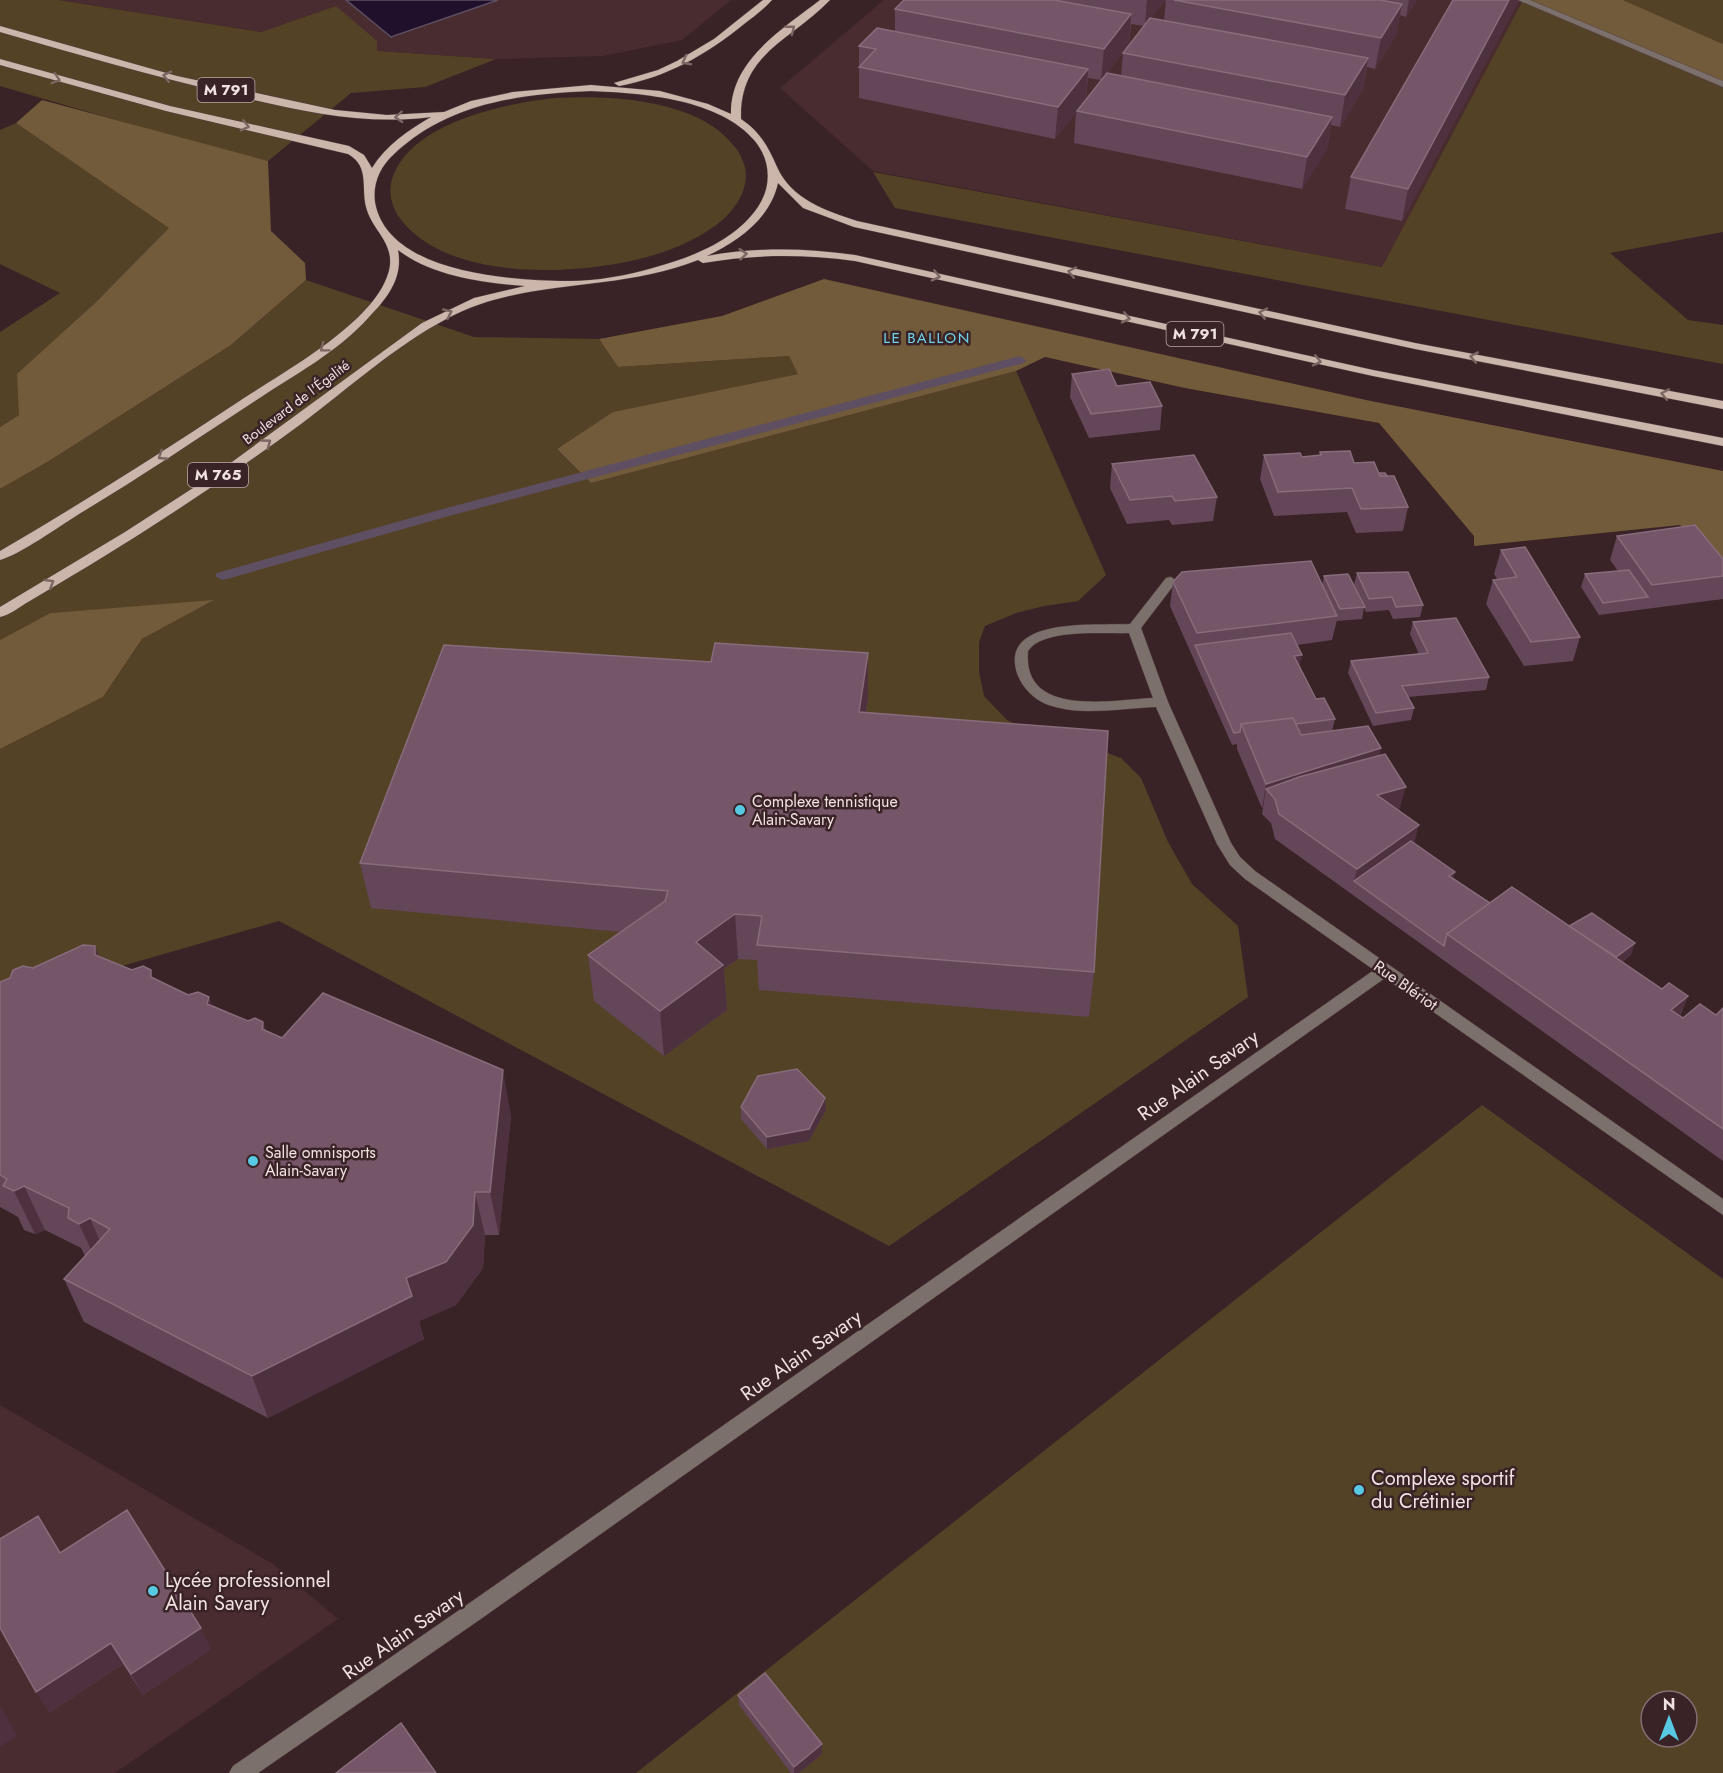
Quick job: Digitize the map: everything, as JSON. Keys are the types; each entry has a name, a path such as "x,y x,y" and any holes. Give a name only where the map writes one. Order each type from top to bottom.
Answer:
{"main road":[{"path":"370,183 381,162 399,142 416,130 457,110 507,96 648,78 673,68 711,45 768,0"},
{"path":"736,122 734,108 736,91 744,73 772,44 826,0"},
{"name":"M 791","path":"0,28 110,62 323,112 363,117 399,117 457,110"},
{"name":"M 791","path":"0,62 169,109 345,148 359,155 367,163 370,183"},
{"path":"589,87 627,89 672,96 717,111 753,135 765,149 772,165"},
{"name":"M 791","path":"772,165 790,194 800,202 831,217 862,226 1426,348 1723,405"},
{"name":"Boulevard de l'Égalité","path":"0,613 63,576 251,454 427,324 480,300 533,287 632,277 696,257 722,245 743,230 759,214 769,198 773,181 772,165"},
{"name":"Boulevard de l'Égalité","path":"370,183 369,198 372,212 379,226 391,239 409,252 432,264 460,273 525,283 560,284"},
{"name":"Boulevard de l'Égalité","path":"0,556 47,530 199,432 310,359 346,331 369,310 393,277 395,261 391,239"},
{"name":"M 791","path":"665,268 739,254 803,252 855,258 1373,373 1723,442"}],"street":[{"path":"1522,0 1723,84"},
{"path":"1161,702 1054,703 1043,697 1025,678 1021,653 1025,644 1049,632 1134,628 1172,581"},
{"name":"Rue Blériot","path":"1134,628 1161,702 1224,844 1235,861 1250,875 1723,1208"},
{"name":"Rue Alain Savary","path":"240,1773 507,1589 1385,970"}],"shaded area":[{"path":"0,0 58,0 261,32 336,6 377,41 377,51 496,59 425,87 351,93 268,161 208,147 0,86"},
{"path":"58,0 731,0 682,40 603,56 496,59 377,51 336,6 261,32"},
{"path":"346,0 498,0 391,37"},
{"path":"884,0 1523,0 1382,267 873,171 780,88"},
{"path":"1522,0 1623,0 1723,44 1723,84"},
{"path":"1523,0 1723,84 1723,232 1610,253 1688,320 1723,325 1723,364 895,208 873,172 1382,267"},
{"path":"1623,0 1723,0 1723,44"},
{"path":"556,98 627,99 676,109 699,118 718,130 740,155 746,174 741,196 726,217 715,226 669,250 605,266 567,269 529,270 491,266 456,257 426,242 402,221 392,201 390,190 392,179 402,159 418,143 462,119 512,105"},
{"path":"42,100 268,161 271,231 305,263 306,280 231,345 49,461 0,489 0,427 19,415 17,374 94,304 169,228 16,123"},
{"path":"16,123 170,228 90,308 19,415 0,427 0,332 60,293 0,264 0,130"},
{"path":"824,279 1366,400 1723,471 1723,573 1680,525 1474,546 1474,536 1379,423 1185,388 1045,357 1016,371 591,483 557,449 613,412 798,374 789,356 618,367 599,339 722,316"},
{"name":"Complexe tennistique Alain-Savary","path":"306,280 474,337 599,339 618,367 789,356 799,374 614,412 557,449 591,483 1016,371 1106,575 1078,601 1016,613 985,626 979,642 979,672 984,696 1007,720 1048,740 1091,747 1121,758 1141,778 1168,842 1192,884 1238,926 1248,997 889,1246 279,921 0,1001 0,749 103,697 142,639 212,601 50,613 0,640 0,489 49,461 231,345"},
{"path":"214,600 142,639 103,697 0,749 0,640 50,613"},
{"name":"Complexe sportif du Crétinier","path":"1482,1105 1723,1279 1723,1773 636,1773"},
{"name":"Lycée professionnel Alain Savary","path":"0,1405 273,1564 338,1619 115,1773 0,1773"}],"building":[{"path":"904,0 1054,0 1131,14 1104,49 895,9"},
{"path":"1174,0 1380,0 1402,4 1381,38"},
{"path":"1453,0 1509,0 1408,189 1351,177"},
{"path":"1150,18 1368,58 1345,95 1123,53"},
{"path":"877,28 1088,69 1058,107 859,67 876,49 859,46"},
{"path":"1107,73 1332,117 1307,157 1077,111"},
{"path":"1109,369 1117,386 1150,382 1162,406 1091,414 1072,374"},
{"path":"1350,451 1354,463 1374,462 1380,476 1394,476 1408,507 1361,509 1352,488 1278,492 1264,455 1300,453 1302,457 1321,455 1320,452"},
{"path":"1194,455 1217,497 1175,501 1172,496 1130,500 1112,464"},
{"path":"1695,525 1723,559 1723,576 1652,585 1617,536"},
{"path":"1525,547 1580,637 1531,642 1493,580 1517,577 1501,550"},
{"path":"1311,561 1337,616 1197,633 1173,582 1182,572"},
{"path":"1629,570 1648,597 1603,603 1585,574"},
{"path":"1408,572 1423,605 1396,607 1392,597 1369,599 1357,573"},
{"path":"1348,574 1365,607 1340,609 1324,576"},
{"path":"1456,618 1489,677 1402,686 1414,708 1376,713 1351,661 1428,653 1413,622"},
{"path":"1291,633 1302,655 1294,656 1316,699 1324,698 1335,719 1296,724 1293,718 1241,724 1240,732 1234,733 1195,645"},
{"path":"715,643 868,653 859,712 1108,731 1094,972 757,945 762,916 735,914 696,942 723,965 660,1011 588,955 665,901 668,891 360,863 444,645 711,662"},
{"path":"1293,718 1301,735 1368,726 1381,748 1266,784 1241,724"},
{"path":"1385,754 1406,787 1377,795 1419,825 1357,869 1279,814 1275,799 1266,789 1299,777"},
{"path":"1411,841 1455,872 1449,876 1490,903 1447,934 1444,946 1354,881"},
{"path":"1512,887 1662,989 1669,983 1688,996 1671,1010 1683,1018 1700,1004 1716,1015 1723,1008 1723,1129 1447,934"},
{"path":"1592,913 1635,943 1616,957 1569,926"},
{"name":"Salle omnisports Alain-Savary","path":"83,945 95,946 95,955 132,970 143,966 151,970 151,977 188,995 198,992 209,997 207,1004 248,1021 255,1018 263,1022 262,1029 282,1038 323,993 503,1070 490,1192 475,1192 473,1225 446,1262 406,1278 412,1296 252,1376 64,1279 110,1229 90,1218 79,1224 68,1218 69,1208 24,1186 14,1191 3,1186 7,1179 0,1175 0,982 10,978 13,970 23,966 33,968"},
{"path":"797,1069 825,1098 809,1129 767,1137 741,1107 758,1076"},
{"path":"127,1510 201,1628 131,1674 111,1643 36,1692 0,1628 0,1539 38,1516 60,1553"},
{"path":"765,1673 822,1744 794,1767 738,1695"},
{"path":"401,1723 436,1773 336,1773"}],"waterway":[{"path":"222,576 444,513 1020,360"}],"place":[{"name":"Complexe tennistique Alain-Savary","path":"740,810"},
{"name":"Salle omnisports Alain-Savary","path":"253,1161"},
{"name":"Complexe sportif du Crétinier","path":"1359,1490"},
{"name":"Lycée professionnel Alain Savary","path":"153,1591"}],"district":[{"name":"LE BALLON","path":"927,338"}]}
